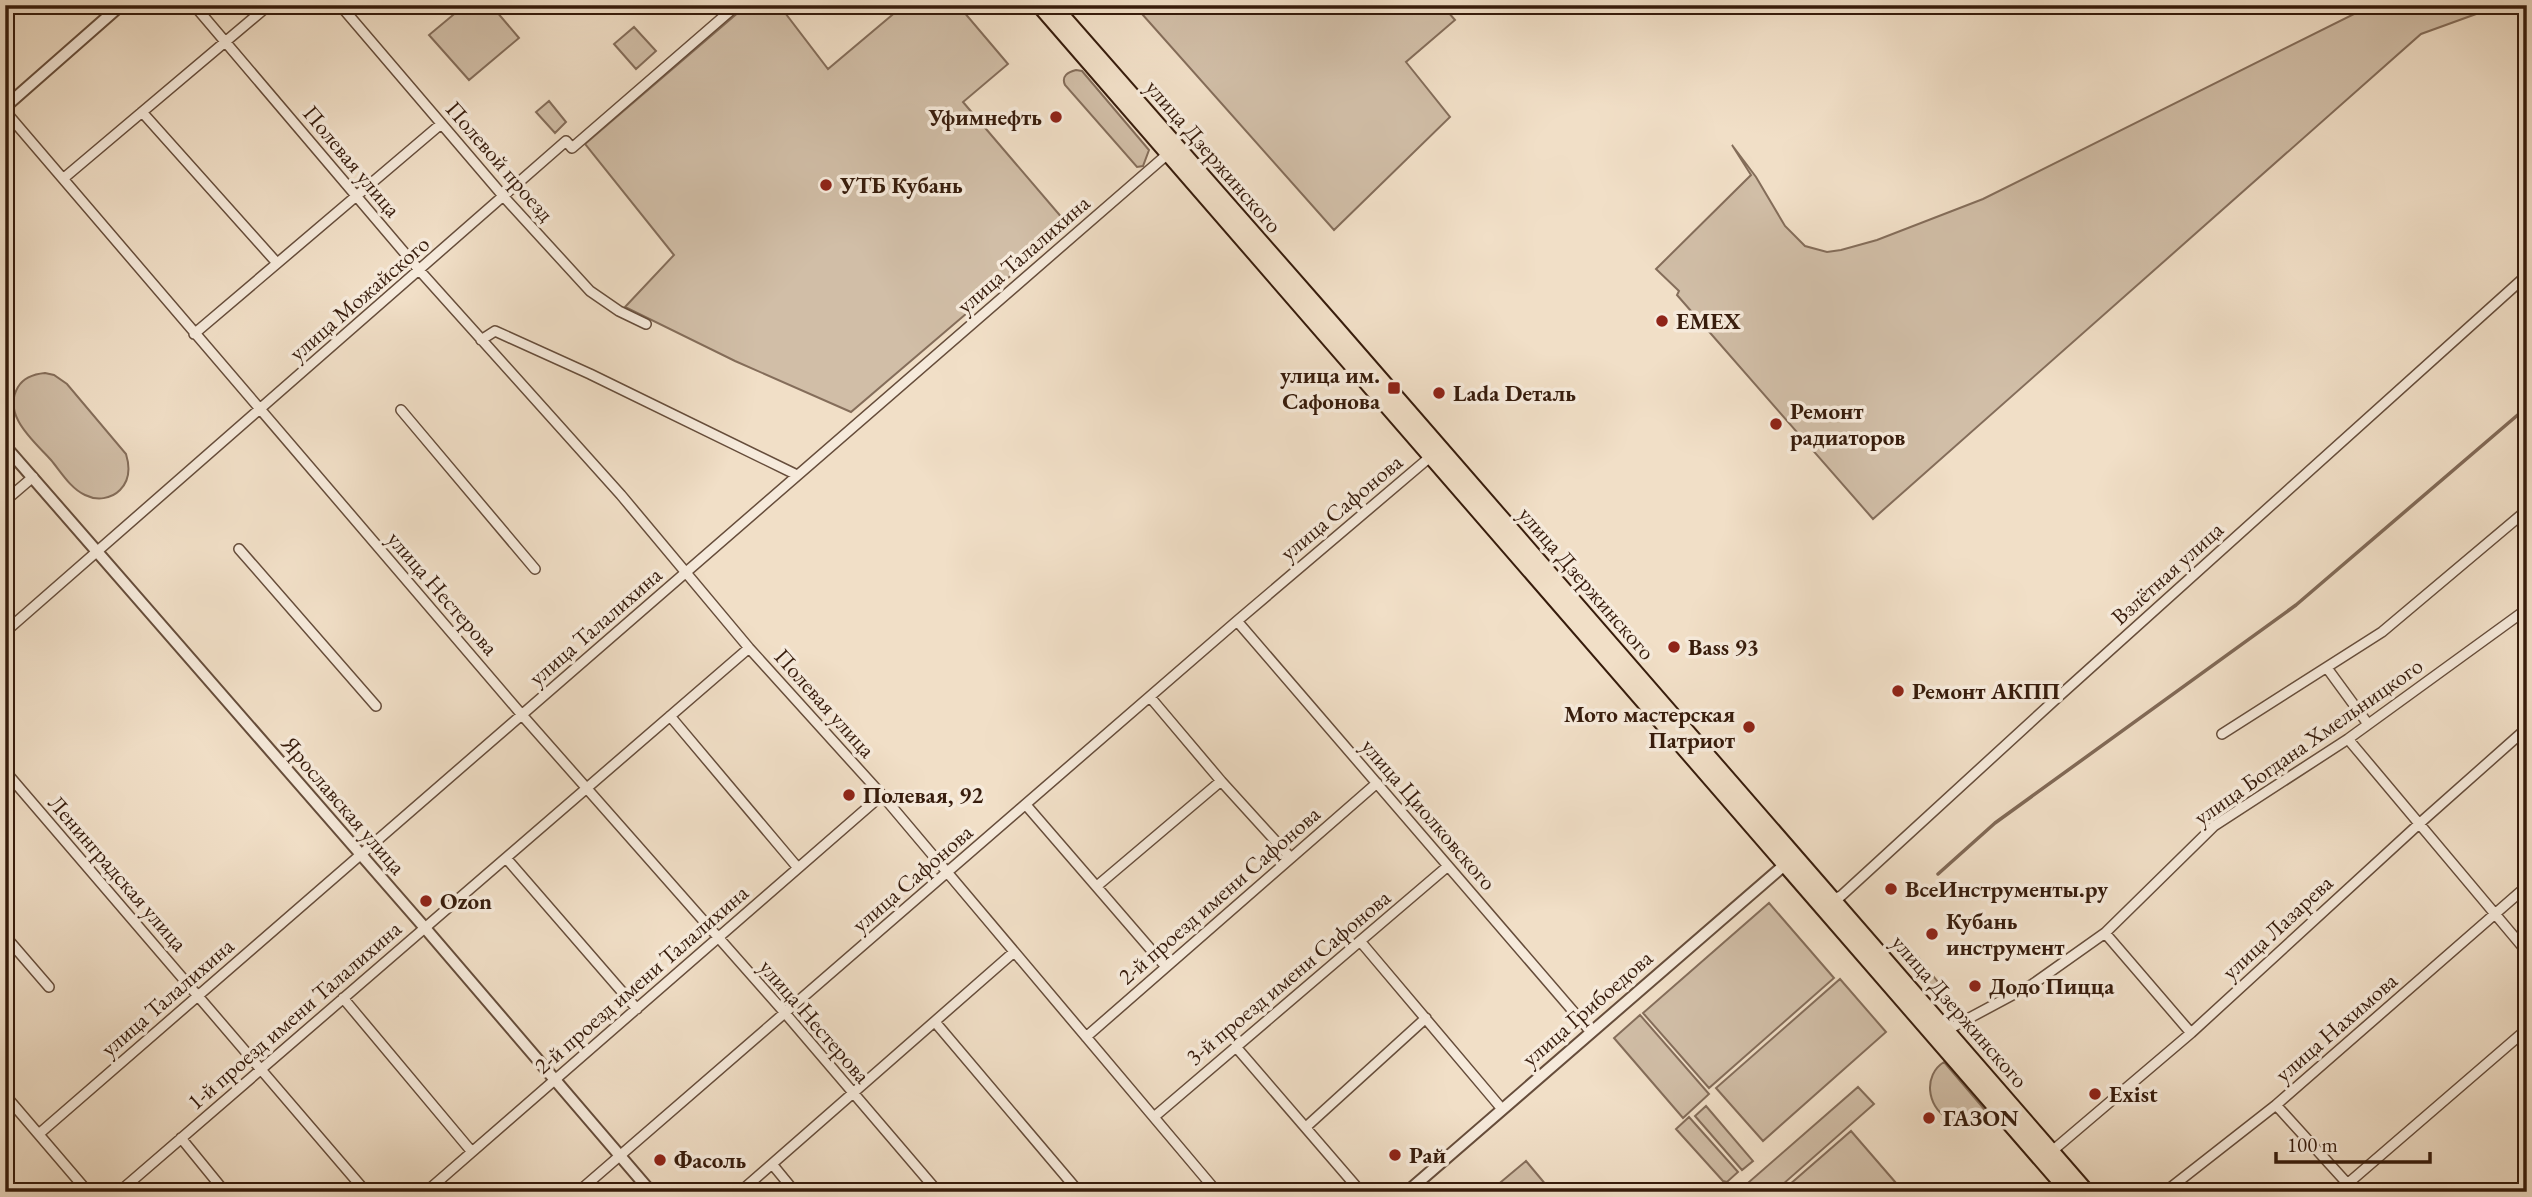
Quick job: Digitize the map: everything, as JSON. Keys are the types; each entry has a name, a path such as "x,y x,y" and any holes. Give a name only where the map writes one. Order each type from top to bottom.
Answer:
{"main road":[{"name":"улица Дзержинского","path":"1039,5 1332,323 2070,1192"},
{"name":"улица Дзержинского","path":"1053,5 1171,150 1430,457 1790,860 1833,900 2087,1192"}],"street":[{"path":"5,109 121,5"},
{"name":"Полевая улица","path":"194,5 420,271 687,572 749,648 882,795 1217,1192"},
{"path":"64,178 269,5"},
{"name":"Полевой проезд","path":"340,5 504,197 590,291 619,311 646,324"},
{"name":"улица Можайского","path":"5,632 566,141 572,148 737,5"},
{"name":"улица Нестерова","path":"5,109 194,334 522,715 939,1192"},
{"path":"142,112 277,263"},
{"path":"194,334 441,124"},
{"name":"улица Талалихина","path":"40,1133 1171,150"},
{"name":"Взлётная улица","path":"1833,900 1842,896 2057,698 2527,275"},
{"path":"481,340 495,331 797,475"},
{"path":"401,410 536,569"},
{"name":"Ярославская улица","path":"5,446 651,1192"},
{"name":"улица Сафонова","path":"578,1192 1430,457"},
{"path":"5,501 33,477"},
{"path":"2222,734 2382,632 2527,510"},
{"path":"239,549 376,706"},
{"name":"улица Богдана Хмельницкого","path":"1947,1030 2033,984 2105,933 2214,826 2348,739 2527,609"},
{"name":"улица Циолковского","path":"1237,621 1591,1032"},
{"name":"1-й проезд имени Талалихина","path":"119,1192 749,648"},
{"path":"2327,668 2368,724"},
{"path":"1150,697 1291,858"},
{"path":"670,716 798,869"},
{"name":"улица Лазарева","path":"2051,1152 2191,1033 2527,728"},
{"path":"2348,739 2493,914 2527,951"},
{"name":"Ленинградская улица","path":"5,771 366,1192"},
{"path":"1097,886 1221,781"},
{"name":"2-й проезд имени Сафонова","path":"1086,1037 1377,783"},
{"name":"2-й проезд имени Талалихина","path":"426,1192 882,795"},
{"path":"1026,805 1166,967"},
{"path":"506,858 637,1009"},
{"name":"улица Грибоедова","path":"1407,1192 1790,860"},
{"name":"3-й проезд имени Сафонова","path":"1154,1117 1448,866"},
{"name":"улица Нахимова","path":"2165,1192 2276,1105 2527,886"},
{"path":"2105,933 2191,1033"},
{"path":"5,936 49,987"},
{"path":"1360,941 1503,1109"},
{"path":"740,1192 1014,952"},
{"path":"343,998 472,1152"},
{"path":"1306,1127 1426,1018"},
{"path":"935,1021 1079,1192"},
{"path":"2339,1192 2527,1029"},
{"path":"1236,1047 1361,1192"},
{"path":"5,1095 88,1192"},
{"path":"2276,1105 2355,1192"},
{"path":"181,1138 225,1192"},
{"path":"772,1164 796,1192"}],"shaded area":[{"path":"465,5 491,5 519,38 469,80 429,35"},
{"name":"УТБ Кубань","path":"747,5 779,5 828,69 904,5 958,5 1008,64 963,102 1069,226 851,412 735,361 625,307 674,255 585,144"},
{"path":"1134,5 1442,5 1455,20 1406,62 1450,117 1334,230"},
{"path":"2372,5 2501,5 2421,34 1873,519 1677,295 1679,291 1656,269 1751,175 1732,145 1756,177 1785,226 1805,246 1827,252 1841,250 1877,240 1983,199"},
{"path":"634,27 656,51 636,69 614,44"},
{"path":"1076,70 1082,71 1149,150 1143,166 1137,167 1065,85 1066,75"},
{"path":"549,101 566,122 555,133 536,112"},
{"path":"45,373 54,375 67,384 126,454 127,478 120,490 112,495 94,498 75,489 17,418 14,397 18,387 30,377"},
{"path":"1769,903 1834,978 1709,1088 1643,1013"},
{"path":"1919,958 1956,1005 1947,1008 1910,966"},
{"path":"1840,979 1886,1032 1763,1141 1716,1088"},
{"path":"1640,1015 1709,1094 1683,1118 1614,1038"},
{"path":"1944,1062 1985,1110 1980,1122 1951,1120 1935,1106 1930,1082 1937,1068"},
{"path":"1858,1087 1874,1104 1774,1192 1757,1192 1749,1182"},
{"path":"1706,1106 1753,1161 1742,1170 1695,1116"},
{"path":"1689,1117 1738,1172 1727,1182 1723,1181 1676,1129"},
{"path":"1851,1131 1896,1183 1885,1192 1781,1192"},
{"path":"1526,1161 1552,1192 1489,1192"}],"waterway":[{"path":"1938,874 1995,823 2296,605 2527,407"}],"place":[{"name":"Уфимнефть","path":"1056,117"},
{"name":"УТБ Кубань","path":"826,185"},
{"name":"EMEX","path":"1662,321"},
{"name":"улица им. Сафонова","path":"1394,388"},
{"name":"Lada Dеталь","path":"1439,393"},
{"name":"Ремонт радиаторов","path":"1776,424"},
{"name":"Bass 93","path":"1674,647"},
{"name":"Ремонт АКПП","path":"1898,691"},
{"name":"Мото мастерская Патриот","path":"1749,727"},
{"name":"Полевая, 92","path":"849,795"},
{"name":"ВсеИнструменты.ру","path":"1891,889"},
{"name":"Ozon","path":"426,901"},
{"name":"Кубань инструмент","path":"1932,934"},
{"name":"Додо Пицца","path":"1975,986"},
{"name":"Exist","path":"2095,1094"},
{"name":"ГАЗON","path":"1929,1118"},
{"name":"Рай","path":"1395,1155"},
{"name":"Фасоль","path":"660,1160"}]}
